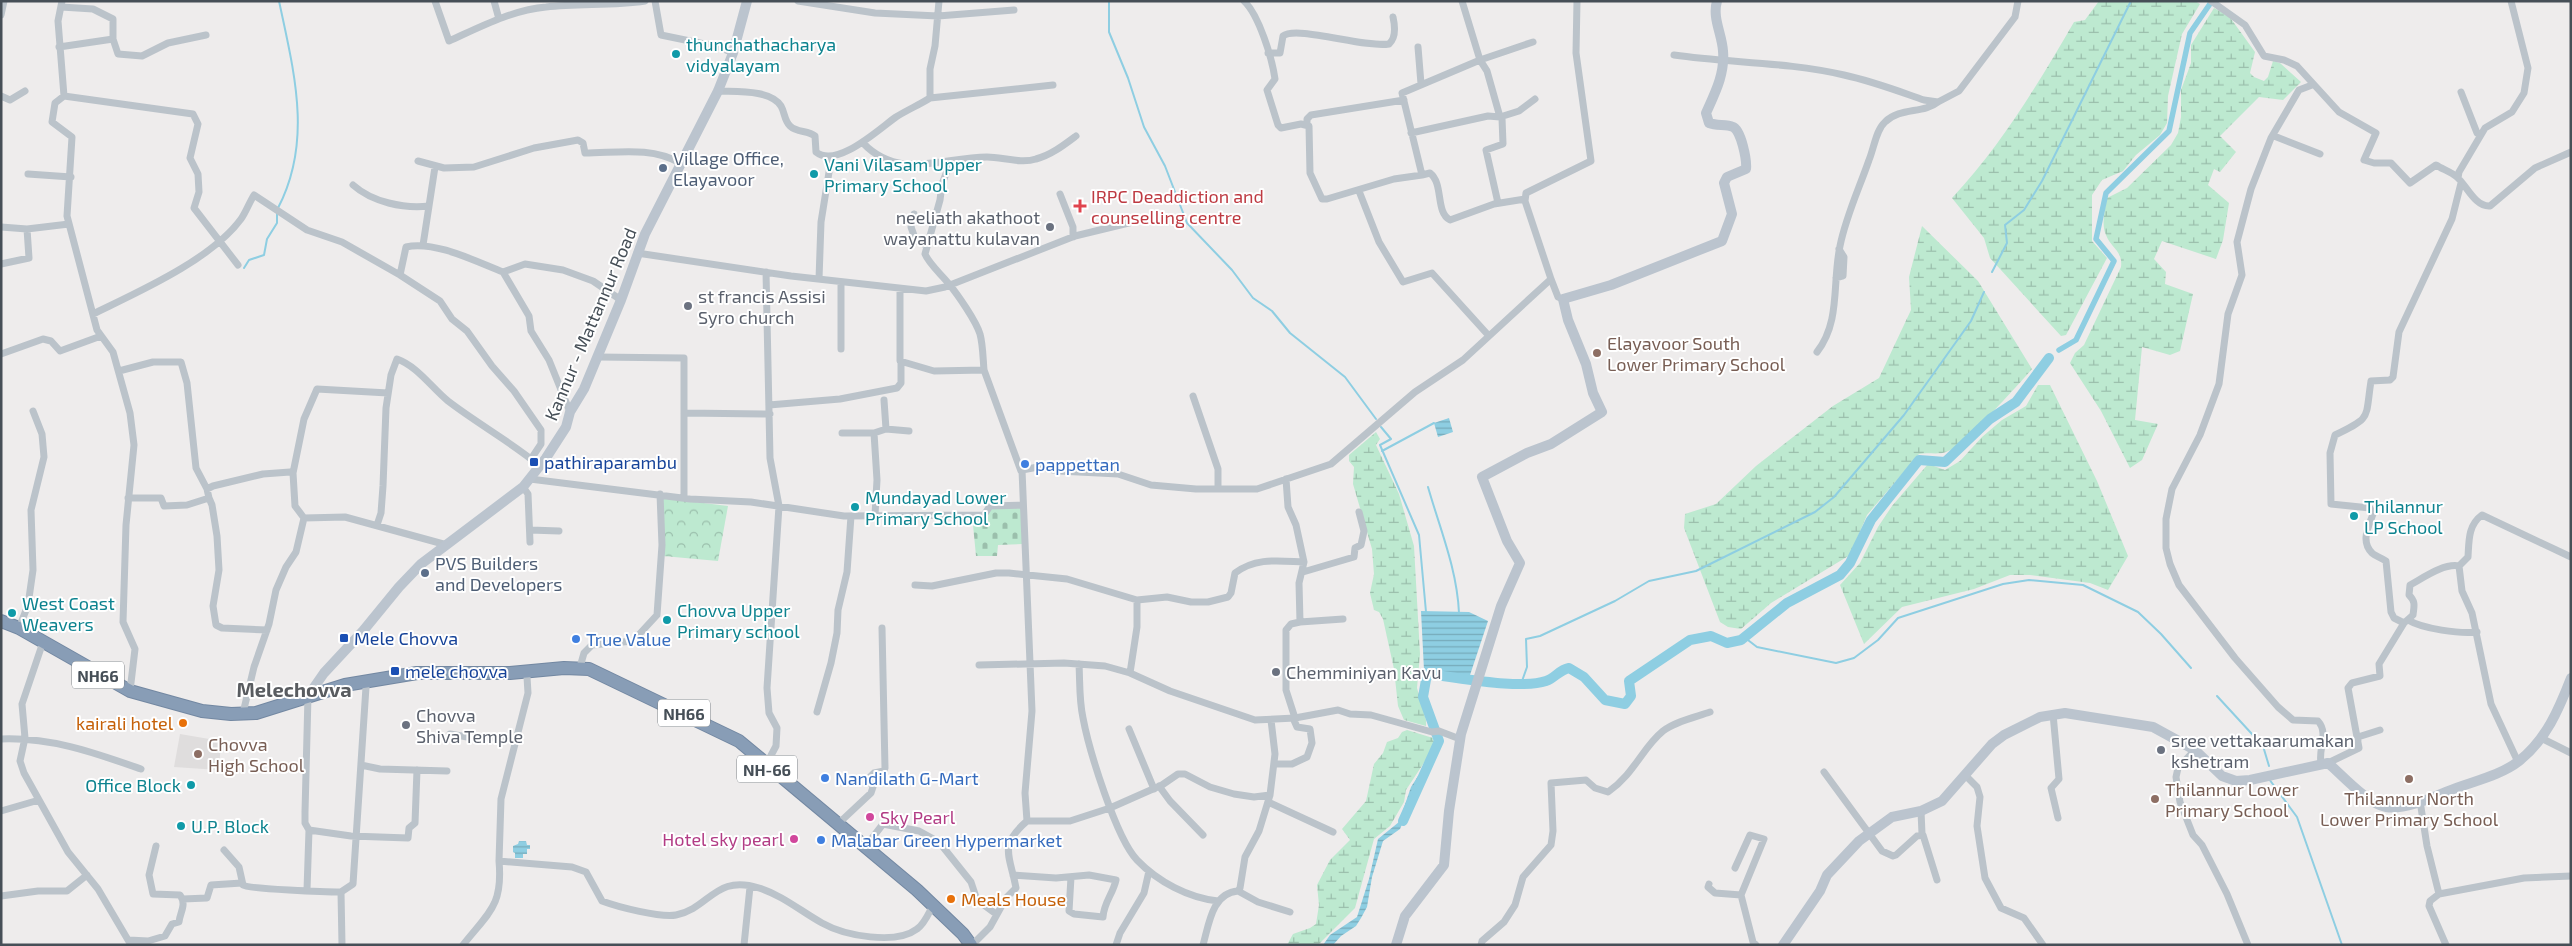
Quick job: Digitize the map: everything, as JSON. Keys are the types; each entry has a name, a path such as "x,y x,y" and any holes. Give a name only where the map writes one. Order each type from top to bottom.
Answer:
{"highway":[{"name":"NH66","path":"1,621 19,628 42,645 126,695 188,712 256,713 330,690 417,673 527,675 580,668 608,676 739,741 866,846 932,908 963,934 970,943"},
{"name":"NH66","path":"1,628 42,645 130,691 202,711"},
{"name":"NH-66","path":"527,675 572,673 592,676 732,744 773,774 798,799 932,908"}],"main road":[{"name":"Kannur - Mattannur Road","path":"308,696 324,673 363,632 399,587 422,564 526,483 540,466 566,427 570,412 584,389 598,357 638,253 680,163 718,91 733,53 747,1"},
{"path":"1396,945 1405,916 1444,865 1449,811 1460,739 1507,590 1519,570 1520,563 1504,534 1482,477 1527,453 1551,444 1602,412 1593,393 1586,364 1568,320 1563,299 1612,284 1722,241 1732,214 1724,180 1744,172 1747,166 1738,130 1734,127 1708,123 1706,113 1721,78 1723,51 1716,21 1717,1"},
{"path":"324,673 326,686 330,690"},
{"path":"1787,944 1827,875 1870,833 1892,817 1921,811 1942,801 1966,776 1972,765 1983,753 2004,735 2020,726 2052,714 2085,714 2153,726 2195,750 2222,776 2236,781 2250,780 2324,763 2381,806 2398,807 2420,801 2518,762 2542,738 2558,714 2571,678"}],"street":[{"path":"1,15 4,1"},
{"path":"435,1 449,41 499,19 546,6 618,6 645,1"},
{"path":"494,1 499,19"},
{"path":"656,1 661,34 720,47 733,53"},
{"path":"798,1 875,13 938,16 1014,10"},
{"path":"930,98 930,69 939,1"},
{"path":"1244,1 1258,24 1275,78 1267,90 1279,127 1307,124"},
{"path":"1462,1 1480,60 1487,71 1501,117 1503,144 1486,150 1498,203"},
{"path":"1563,299 1558,296 1550,279 1525,199 1526,193 1591,160 1576,53 1577,1"},
{"path":"1817,352 1827,339 1834,315 1839,249 1845,225 1881,126 1896,114 1930,107 1959,91 2014,17 2018,1"},
{"path":"2477,632 2463,633 2419,625 2394,618 2391,612 2386,561 2371,552 2367,543 2365,531 2373,514 2370,508 2331,504 2330,453 2335,435 2362,422 2366,416 2371,381 2390,380 2393,377 2399,332 2452,219 2460,180 2459,172 2485,128 2512,112 2524,93 2528,68 2511,1"},
{"path":"2215,3 2245,26 2264,56 2284,60 2297,66 2312,85 2339,112 2376,134 2364,160 2374,163 2391,163 2410,183 2436,165 2460,180 2484,206 2490,206 2535,168 2571,152"},
{"path":"64,96 58,21 61,4 93,9 113,19 113,40 118,54 142,56 168,43 206,36"},
{"path":"1268,53 1280,53 1283,36 1291,33 1310,34 1362,44 1389,44 1395,27 1394,17"},
{"path":"59,47 113,40"},
{"path":"1422,175 1410,133 1403,91 1480,60 1533,42"},
{"path":"1418,47 1421,84"},
{"path":"1674,55 1722,62 1762,63 1844,75 1924,100 1938,102"},
{"path":"718,91 757,95 773,99 782,106 788,125 793,129 813,134 815,136 816,152 828,156 847,151 863,143 898,116 930,98 1053,85"},
{"path":"2312,85 2299,90 2269,142 2251,189 2237,242 2242,275 2228,314 2219,384 2200,434 2182,468 2167,506 2166,548 2170,564 2189,598 2235,658 2278,708 2293,720 2318,720 2324,734 2324,763 2359,748 2348,688 2352,683 2380,676 2379,664 2406,622 2413,615 2414,600 2409,595 2410,585 2436,571 2454,565 2459,566"},
{"path":"1,96 10,100 25,91"},
{"path":"2461,92 2477,133"},
{"path":"130,691 134,649 123,622 128,498 134,445 130,413 113,352 97,330 67,216 71,178 72,137 52,122 54,103 64,96 193,114 198,124 190,158 198,174 199,192 194,208 238,265"},
{"path":"1410,133 1488,116 1501,117 1519,111 1535,99"},
{"path":"1404,100 1311,115 1307,120 1310,138 1310,173 1322,199 1359,191 1394,179 1430,173 1435,177 1443,212 1450,220 1498,203 1525,199"},
{"path":"863,143 873,154 880,158 906,164 929,165 987,157 1036,159 1054,152 1076,136"},
{"path":"2274,136 2320,154"},
{"path":"418,162 454,168 474,166 534,148 578,140 583,143 585,153 656,154 668,156 680,163"},
{"path":"819,279 821,222 830,166 828,156"},
{"path":"951,161 942,184 940,200 926,245 928,261 934,265 939,274 950,285 980,334 984,370 1020,472 1032,711 1025,793 1027,821"},
{"path":"423,245 435,166"},
{"path":"28,174 71,178"},
{"path":"353,185 371,198 389,203 418,207 429,206"},
{"path":"1359,191 1377,238 1403,282 1432,273 1489,336"},
{"path":"1060,194 1073,227 1073,237"},
{"path":"92,314 157,284 220,240 241,218 254,195 307,230 342,242 400,275 440,301 452,319 467,331 492,366 514,391 541,430 541,444 532,459"},
{"path":"914,214 911,227 916,241 926,245"},
{"path":"638,253 841,282 900,289 938,290 1073,237 1100,228 1141,220"},
{"path":"1,227 27,228 69,224"},
{"path":"1,264 29,258 27,228"},
{"path":"400,275 406,247 423,245 458,255 503,272 529,316 530,331 549,360 570,412"},
{"path":"503,272 525,264 563,270 593,281 621,300"},
{"path":"766,272 770,458 779,506 767,688 769,713 777,728 776,746 767,763"},
{"path":"1020,472 1026,467 1038,467 1118,474 1151,485 1257,489 1331,464 1415,392 1463,360 1550,279"},
{"path":"841,282 841,349"},
{"path":"769,405 840,399 897,388 901,383 900,289"},
{"path":"1,354 42,339 51,340 60,351 101,336"},
{"path":"598,357 684,358 684,498"},
{"path":"377,524 382,505 385,418 388,393 395,362 399,359 419,374 446,400 540,466"},
{"path":"119,371 153,362 181,362 187,383 196,468 207,489 212,505 217,536 219,570 213,606 216,625 222,628 267,630"},
{"path":"901,363 934,371 984,370"},
{"path":"304,518 295,506 292,473 304,420 317,389 388,393"},
{"path":"1193,396 1218,469 1218,489"},
{"path":"884,400 886,429"},
{"path":"19,628 28,605 33,570 32,510 44,457 42,434 33,411"},
{"path":"684,413 770,414"},
{"path":"842,434 874,433 886,429 909,431"},
{"path":"874,433 875,515"},
{"path":"207,489 263,474 292,473"},
{"path":"1286,479 1288,507 1296,525 1304,562 1299,583 1300,622"},
{"path":"530,542 526,483 779,506 829,515 851,516 984,515 990,506 1023,505"},
{"path":"580,668 584,653 592,645 633,641 657,615 662,545 660,494"},
{"path":"128,498 161,498 165,506 187,505 209,498"},
{"path":"1303,572 1354,557 1355,548 1361,545 1363,539 1359,512"},
{"path":"2459,566 2468,557 2469,536 2473,524 2482,515 2571,557"},
{"path":"817,712 832,663 837,633 838,610 847,572 851,516"},
{"path":"304,518 345,517 377,524 405,535 447,545"},
{"path":"243,713 254,667 267,630 276,590 286,567 296,552 304,518"},
{"path":"530,530 559,531"},
{"path":"915,585 941,585 996,573 1025,574 1074,581 1137,600 1167,597 1192,602 1219,600 1231,593 1235,573 1255,562 1272,560 1304,562"},
{"path":"2459,566 2462,591 2470,607 2477,632 2491,704 2518,762"},
{"path":"1130,673 1137,627 1137,600"},
{"path":"1274,764 1292,764 1307,757 1312,743 1310,729 1298,727 1286,690 1286,630 1291,624 1300,622 1343,619"},
{"path":"839,823 871,793 873,787 868,779 874,773 884,771 886,768 882,628"},
{"path":"42,645 22,704 25,738 20,761 24,773 68,852 98,889 130,943 148,941 165,936 172,924 179,922 184,906 183,899 177,894 153,894 149,875 156,846"},
{"path":"1079,664 1082,717 1110,808 1128,847 1137,860 1149,871 1190,896 1218,900"},
{"path":"979,665 1079,664 1105,666 1130,673 1170,691 1254,720 1294,718 1338,710 1350,714 1371,714 1460,739"},
{"path":"463,945 496,904 501,878 499,813 515,738 528,693 527,675"},
{"path":"224,850 239,867 242,883 248,888 268,887 341,892 353,884 366,684"},
{"path":"307,890 309,830 305,823 305,812 308,696"},
{"path":"1481,945 1482,941 1504,922 1515,905 1523,877 1551,845 1553,830 1551,783 1586,780 1594,788 1608,792 1628,776 1664,730 1710,712"},
{"path":"2052,714 2059,779 2051,788 2058,818"},
{"path":"1238,891 1243,879 1245,856 1259,831 1269,799 1275,754 1271,720"},
{"path":"1129,729 1156,788 1204,835"},
{"path":"2358,740 2358,737 2380,730"},
{"path":"450,734 480,739 515,738"},
{"path":"1,739 25,738 71,746 141,769"},
{"path":"2542,738 2571,753"},
{"path":"2195,750 2178,768 2176,777 2180,802 2193,835 2202,845 2227,894 2248,945"},
{"path":"361,765 367,768 447,772"},
{"path":"309,830 357,836 408,838 408,828 415,823 416,770"},
{"path":"1824,772 1870,833 1878,847 1893,856 1916,836 1922,834"},
{"path":"970,943 990,927 996,914 1016,888 1007,846 1010,837 1027,821 1070,821 1110,808 1156,788 1178,774 1185,774 1210,787 1234,794 1269,799 1333,832"},
{"path":"1966,776 1977,787 1980,797 1977,826 1985,878 2001,908 2024,918 2042,945"},
{"path":"1,811 39,800"},
{"path":"2420,801 2427,846 2439,894"},
{"path":"1921,811 1922,834 1937,880"},
{"path":"866,846 883,824 918,831 939,842 971,882 977,900 996,914"},
{"path":"1735,868 1750,835 1764,839 1741,895 1753,942 1756,945"},
{"path":"499,861 572,867 586,872 602,902 661,915 682,913 724,886 750,886 772,893 821,923 838,930 896,941 918,928 932,908"},
{"path":"1116,945 1120,933 1144,893 1149,871"},
{"path":"1,896 38,891 67,891 87,875"},
{"path":"1014,876 1071,877 1089,875 1116,880 1110,897 1106,902 1103,917 1074,914 1069,911 1071,877"},
{"path":"2446,945 2429,906 2430,901 2439,894 2524,878 2571,876"},
{"path":"183,899 207,898 211,885 242,883"},
{"path":"1709,884 1708,887 1715,893 1741,895"},
{"path":"744,945 750,886"},
{"path":"1203,945 1218,900 1230,892 1238,891 1258,902 1290,912"},
{"path":"341,892 342,945"}],"shaded area":[{"name":"Chovva High School","path":"180,734 221,741 219,770 174,767"}],"green space":[{"path":"2099,1 2195,1 2200,4 2182,34 2168,96 2167,123 2160,135 2136,155 2123,171 2102,180 2092,195 2092,241 2107,258 2066,335 2061,336 1990,258 1984,238 1952,198 2003,136 2074,22 2085,20"},
{"path":"2214,8 2229,16 2255,52 2250,73 2254,77 2264,81 2268,77 2273,61 2280,63 2301,82 2283,100 2259,97 2220,136 2236,152 2220,172 2214,169 2208,185 2229,203 2223,240 2216,259 2162,241 2154,259 2166,272 2165,284 2193,294 2180,351 2170,355 2142,347 2135,420 2158,424 2142,460 2130,468 2101,411 2070,363 2075,353 2084,345 2121,267 2120,257 2105,231 2104,216 2107,198 2127,188 2171,145 2178,133 2181,117 2181,90 2191,63 2191,45"},
{"path":"1922,226 1978,281 2032,369 1990,415 1954,448 1943,453 1919,454 1867,515 1850,555 1771,603 1741,629 1728,627 1720,622 1684,528 1685,514 1716,504 1756,466 1833,406 1879,378 1911,310 1909,277"},
{"path":"2038,385 2050,385 2097,481 2128,556 2108,590 2090,583 2030,575 2010,575 1974,589 1902,607 1864,644 1840,585 1860,563 1878,527 1892,506 1928,464 1945,470 1960,461 1982,437 2002,420 2026,406"},
{"path":"1376,432 1380,439 1376,445 1399,494 1414,546 1420,654 1417,688 1426,726 1404,720 1398,706 1394,669 1383,619 1379,612 1374,610 1370,593 1374,574 1372,549 1353,484 1354,467 1349,461 1349,455"},
{"path":"663,498 728,506 718,561 663,556"},
{"path":"1022,508 1023,544 998,545 997,556 976,556 973,525 978,519 988,517 989,509"},
{"path":"1407,730 1433,738 1435,746 1406,790 1404,802 1390,826 1374,839 1355,908 1318,945 1287,945 1293,934 1316,924 1319,905 1317,885 1330,860 1350,840 1342,829 1366,801 1374,764 1383,753 1387,742 1398,738 1402,732"}],"water":[{"path":"1449,418 1453,432 1438,437 1434,423"},
{"path":"1421,611 1469,612 1488,621 1469,678 1424,670"},
{"path":"1418,776 1427,777 1420,784 1400,829 1383,841 1372,877 1367,907 1361,918 1356,926 1341,936 1333,945 1323,945 1330,935 1357,917 1369,879 1378,839 1399,822 1411,787"},
{"path":"519,841 526,841 527,845 530,845 530,849 527,849 527,854 523,854 523,858 515,858 513,846 518,844"}],"waterway":[{"path":"278,208 289,183 298,132 295,80 279,1"},
{"path":"1109,1 1109,32 1128,78 1144,127 1165,166 1187,223 1232,270 1253,298 1272,311 1290,333 1345,377 1376,419"},
{"path":"1992,272 2007,243 2005,225 2024,210 2042,181 2131,1"},
{"path":"2059,350 2076,340 2114,261 2096,239 2106,193 2169,131 2190,33 2212,1"},
{"path":"244,268 249,260 264,255 267,239 277,223 277,213"},
{"path":"1521,684 1527,667 1526,639 1540,636 1615,601 1649,581 1696,571 1815,512 1834,497 1904,415 1971,321 1984,292"},
{"path":"1403,821 1439,741 1423,697 1427,674 1505,684 1521,684 1546,681 1562,670 1569,668 1584,677 1605,700 1625,704 1631,696 1629,681 1690,640 1711,636 1727,643 1741,640 1787,603 1840,575 1850,563 1871,520 1919,460 1945,462 1990,419 2016,402 2049,358"},
{"path":"1382,451 1434,423"},
{"path":"1381,427 1391,439 1380,445 1419,535 1426,612"},
{"path":"1428,487 1455,581 1459,613"},
{"path":"1744,637 1757,647 1836,663 1854,658 1878,640 1898,618 2003,584 2029,580 2083,585 2138,612 2161,634 2191,668"},
{"path":"2217,696 2263,746 2269,766"},
{"path":"2269,779 2297,817 2342,945"}],"place":[{"name":"thunchathacharya vidyalayam","path":"676,54"},
{"name":"Village Office, Elayavoor","path":"663,168"},
{"name":"Vani Vilasam Upper Primary School","path":"814,174"},
{"name":"IRPC Deaddiction and counselling centre","path":"1080,206"},
{"name":"neeliath akathoot wayanattu kulavan","path":"1050,227"},
{"name":"st francis Assisi Syro church","path":"688,306"},
{"name":"Elayavoor South Lower Primary School","path":"1597,353"},
{"name":"pathiraparambu","path":"534,462"},
{"name":"pappettan","path":"1025,464"},
{"name":"Mundayad Lower Primary School","path":"855,507"},
{"name":"Thilannur LP School","path":"2354,516"},
{"name":"PVS Builders and Developers","path":"425,573"},
{"name":"West Coast Weavers","path":"12,613"},
{"name":"Chovva Upper Primary school","path":"667,620"},
{"name":"Mele Chovva","path":"344,638"},
{"name":"True Value","path":"576,639"},
{"name":"mele chovva","path":"395,671"},
{"name":"Chemminiyan Kavu","path":"1276,672"},
{"name":"kairali hotel","path":"183,723"},
{"name":"Chovva Shiva Temple","path":"406,725"},
{"name":"sree vettakaarumakan kshetram","path":"2161,750"},
{"name":"Chovva High School","path":"198,754"},
{"name":"Nandilath G-Mart","path":"825,778"},
{"name":"Thilannur North Lower Primary School","path":"2409,779"},
{"name":"Office Block","path":"191,785"},
{"name":"Thilannur Lower Primary School","path":"2155,799"},
{"name":"Sky Pearl","path":"870,817"},
{"name":"U.P. Block","path":"181,826"},
{"name":"Hotel sky pearl","path":"794,839"},
{"name":"Malabar Green Hypermarket","path":"821,840"},
{"name":"Meals House","path":"951,899"}],"district":[{"name":"Melechovva","path":"294,689"}]}
